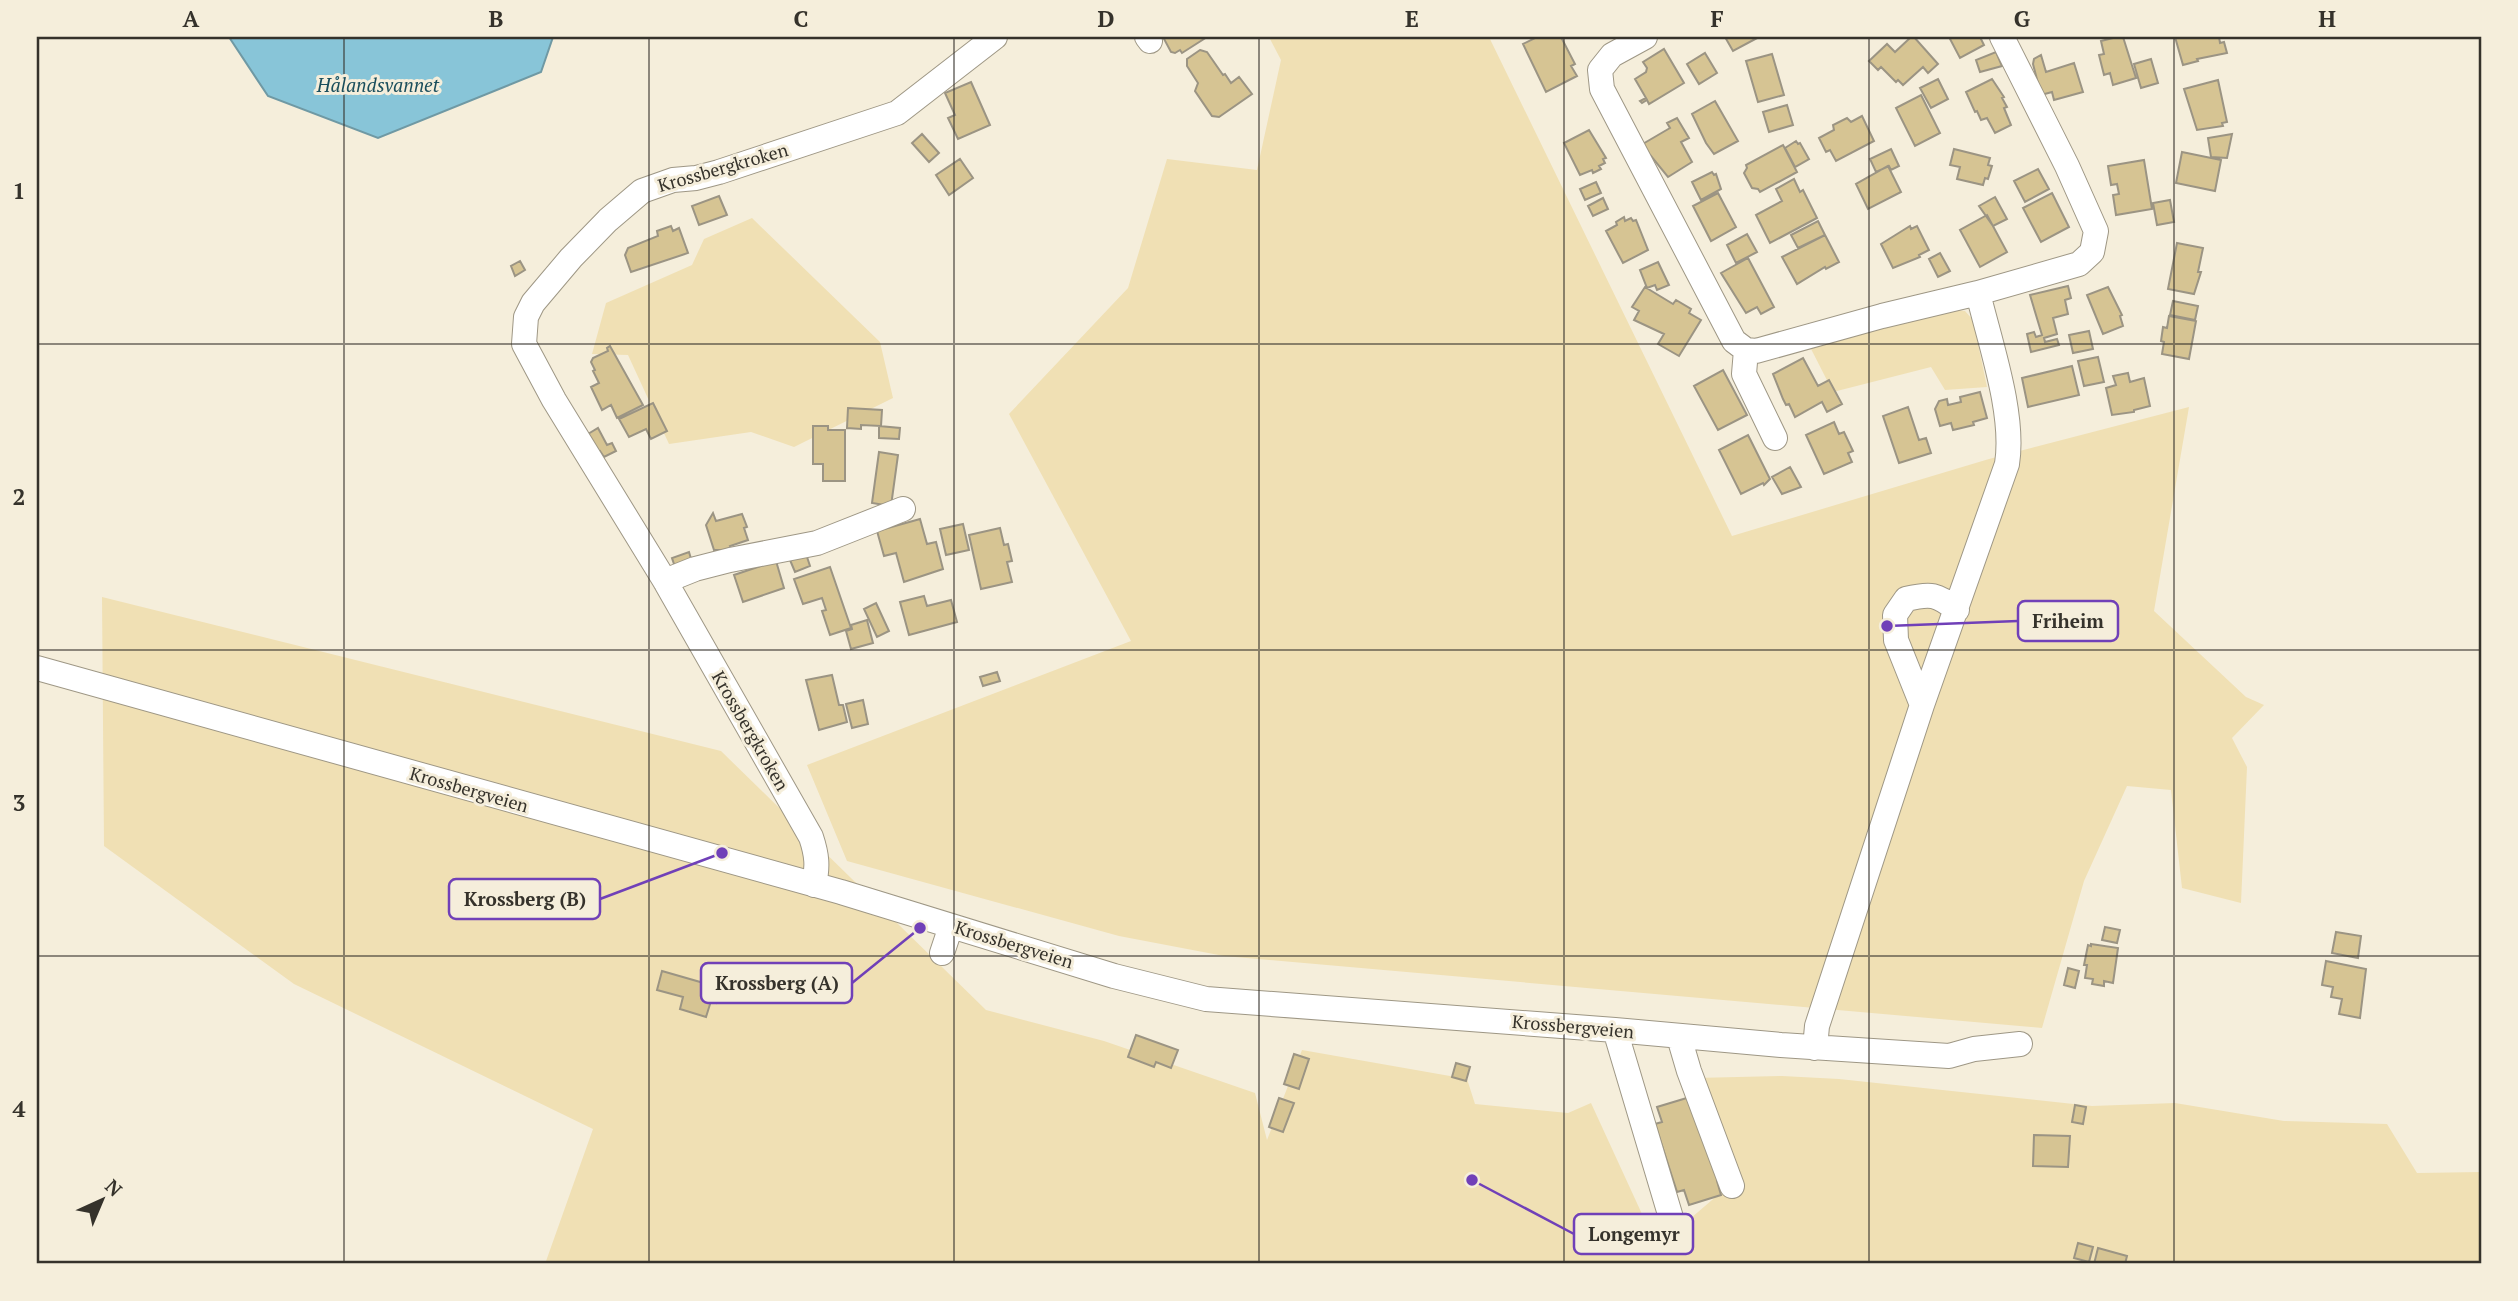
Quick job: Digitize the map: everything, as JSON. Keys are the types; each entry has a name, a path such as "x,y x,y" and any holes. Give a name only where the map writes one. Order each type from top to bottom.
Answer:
{"street":[{"name":"Krossbergkroken","path":"814,885 818,867 817,853 811,837 664,581 554,400 524,344 523,330 533,303 571,258 608,220 642,191 673,180 719,172 897,113 995,37"},
{"path":"1644,37 1612,55 1600,70 1601,89 1734,341 1746,351 1756,351 2079,264 2092,251 2096,231 2067,166 2002,37"},
{"path":"1815,1048 1817,1026 1922,705 2002,481 2010,446 2008,422 1978,293"},
{"path":"1746,351 1744,374 1775,439"},
{"path":"664,581 730,560 817,543 903,509"},
{"path":"1922,705 1896,639 1895,615 1906,599 1925,594 1942,597 1957,610"},
{"name":"Krossbergveien","path":"37,668 814,885 1114,976 1206,999 1815,1048 1949,1056 1974,1049 2020,1044"},
{"path":"942,953 951,926"},
{"path":"1615,1030 1672,1221"},
{"path":"1679,1037 1689,1072 1732,1186"}],"shaded area":[{"path":"1269,37 1489,37 1732,536 1989,459 2189,407 2154,611 2246,697 2264,705 2232,738 2247,767 2241,903 2182,888 2171,790 2127,786 2084,881 2042,1028 1224,956 1119,936 847,861 807,765 1131,641 1009,414 1128,288 1167,159 1257,170 1281,60"},
{"path":"752,218 880,342 893,398 794,447 751,432 669,444 628,355 592,354 606,303 692,265 704,239"},
{"path":"1953,310 1965,311 1973,320 1987,387 1945,390 1931,367 1833,392 1808,343"},
{"path":"102,597 721,751 986,1010 1104,1041 1255,1093 1267,1140 1302,1050 1467,1079 1475,1104 1568,1113 1591,1103 1653,1238 1691,1218 1726,1188 1695,1078 1782,1076 1839,1079 2092,1106 2175,1103 2284,1121 2387,1124 2417,1173 2481,1172 2481,1264 545,1264 593,1129 294,984 104,846"}],"water":[{"name":"Hålandsvannet","path":"229,37 553,37 541,72 378,138 268,96"}],"building":[{"path":"1163,37 1207,37 1182,53 1180,50 1175,53 1171,52"},
{"path":"1537,37 1561,37 1575,64 1571,66 1577,76 1546,92 1523,44"},
{"path":"1725,37 1759,37 1733,51"},
{"path":"1914,37 1938,64 1928,73 1923,67 1903,85 1898,80 1896,82 1881,67 1878,70 1869,61 1887,44 1895,52"},
{"path":"1949,37 1980,37 1984,45 1960,58"},
{"path":"2123,37 2136,78 2113,85 2110,73 2104,75 2099,55 2104,54 2101,41"},
{"path":"2175,37 2219,37 2220,43 2224,42 2227,53 2197,59 2198,61 2183,65"},
{"path":"1664,49 1684,83 1649,104 1647,100 1642,103 1640,101 1646,98 1635,79 1646,72 1647,68 1643,62"},
{"path":"1200,50 1207,52 1231,83 1239,77 1252,94 1219,117 1212,116 1195,91 1198,83 1187,66 1187,59"},
{"path":"1996,52 2002,66 1980,72 1976,60"},
{"path":"1705,53 1717,73 1699,84 1687,64"},
{"path":"1772,54 1784,95 1758,102 1746,61"},
{"path":"2041,55 2046,72 2074,63 2083,92 2054,100 2052,92 2041,95 2033,64 2034,59"},
{"path":"2151,59 2158,83 2141,88 2134,64"},
{"path":"1938,79 1948,99 1931,108 1920,88"},
{"path":"1992,79 2004,97 2002,98 2007,107 2004,108 2011,125 1995,133 1987,118 1981,120 1977,111 1975,112 1966,92"},
{"path":"2218,80 2227,122 2222,123 2223,126 2197,130 2184,89"},
{"path":"971,82 990,125 958,139 948,118 955,115 945,93"},
{"path":"1921,95 1940,133 1915,146 1896,108"},
{"path":"1715,101 1738,141 1714,154 1692,114"},
{"path":"1787,105 1793,125 1769,132 1763,112"},
{"path":"1862,116 1874,141 1836,161 1830,150 1826,152 1819,138 1834,130 1833,125 1847,118 1851,122"},
{"path":"1677,118 1689,138 1681,142 1692,162 1668,177 1651,156 1649,158 1641,145 1670,128 1667,123"},
{"path":"1589,130 1606,158 1603,159 1605,163 1593,173 1592,170 1580,175 1564,143"},
{"path":"922,134 939,153 929,162 912,143"},
{"path":"2232,134 2227,158 2211,157 2208,138"},
{"path":"1796,141 1809,159 1795,167 1785,148"},
{"path":"1783,145 1797,172 1760,192 1752,188 1744,173 1746,165"},
{"path":"1891,149 1899,166 1891,170 1889,166 1876,172 1870,159"},
{"path":"1954,149 1990,158 1988,165 1992,166 1983,185 1957,179 1960,167 1950,165"},
{"path":"2182,152 2221,160 2215,191 2176,183"},
{"path":"960,159 973,178 949,195 936,175"},
{"path":"2144,160 2152,209 2116,215 2113,195 2119,194 2117,184 2111,185 2108,166"},
{"path":"1888,166 1901,192 1868,209 1856,184"},
{"path":"2038,169 2049,189 2025,202 2014,181"},
{"path":"1712,172 1716,174 1721,189 1701,200 1692,182"},
{"path":"1794,179 1800,192 1803,190 1817,218 1770,243 1756,215 1782,201 1776,189"},
{"path":"1596,182 1601,193 1585,200 1580,189"},
{"path":"1718,193 1736,227 1711,241 1693,206"},
{"path":"2052,193 2069,227 2041,242 2023,208"},
{"path":"719,196 727,215 699,225 692,206"},
{"path":"1995,197 2007,219 1993,226 1979,206"},
{"path":"1603,198 1608,209 1593,216 1588,206"},
{"path":"2170,200 2174,222 2157,225 2153,203"},
{"path":"1987,215 2007,252 1980,267 1960,230"},
{"path":"1624,217 1625,221 1631,218 1636,220 1648,250 1623,263 1606,231"},
{"path":"1818,221 1825,235 1798,248 1791,235"},
{"path":"671,226 673,231 679,228 688,253 631,272 625,255 628,248 658,236 657,231"},
{"path":"1910,226 1911,229 1917,226 1929,250 1919,255 1920,257 1893,268 1881,244"},
{"path":"1747,234 1757,252 1736,263 1727,245"},
{"path":"1825,235 1839,262 1797,284 1782,257"},
{"path":"2177,243 2203,248 2198,272 2201,272 2194,294 2168,289"},
{"path":"1940,253 1950,271 1938,277 1929,259"},
{"path":"1748,258 1774,307 1761,314 1757,307 1746,313 1721,273"},
{"path":"520,261 525,270 515,276 511,266"},
{"path":"1658,262 1669,285 1657,290 1655,285 1647,288 1640,270"},
{"path":"2068,286 2071,298 2065,300 2068,314 2053,318 2057,334 2044,338 2045,342 2057,339 2059,345 2031,352 2027,334 2034,332 2036,337 2042,335 2030,295"},
{"path":"1645,287 1673,304 1676,300 1691,309 1689,313 1701,320 1679,356 1658,344 1664,334 1634,320 1639,311 1632,307"},
{"path":"2108,287 2122,315 2123,326 2103,334 2087,295"},
{"path":"2173,301 2198,306 2195,320 2170,315"},
{"path":"2169,316 2196,321 2189,359 2162,354 2163,327 2167,328"},
{"path":"2089,331 2093,349 2073,353 2069,335"},
{"path":"610,346 643,405 617,418 611,405 602,410 591,387 599,383 591,362 593,358 608,351"},
{"path":"2098,357 2104,382 2084,386 2078,361"},
{"path":"1803,358 1818,386 1829,380 1842,404 1827,412 1822,402 1795,417 1789,404 1786,405 1773,374"},
{"path":"2072,366 2079,395 2028,407 2022,378"},
{"path":"1723,370 1747,415 1718,430 1694,386"},
{"path":"2128,373 2130,382 2144,378 2150,406 2134,412 2112,415 2106,388 2116,385 2113,376"},
{"path":"1980,392 1987,418 1973,422 1974,425 1953,430 1951,423 1940,426 1935,409 1939,401 1947,399 1948,405 1961,402 1960,397"},
{"path":"653,403 667,431 651,439 646,429 629,437 619,419"},
{"path":"1908,407 1919,440 1926,438 1931,453 1899,463 1883,416"},
{"path":"848,408 882,410 881,426 861,425 861,429 847,428"},
{"path":"1834,422 1839,434 1844,432 1853,451 1848,453 1852,462 1824,474 1806,435"},
{"path":"813,426 828,426 828,430 845,430 845,481 823,481 823,464 813,464"},
{"path":"879,426 900,428 899,439 879,438"},
{"path":"598,428 607,445 612,443 616,451 604,457 588,434"},
{"path":"1748,435 1770,479 1764,485 1763,483 1741,494 1719,450"},
{"path":"879,452 898,455 891,506 872,503"},
{"path":"1790,467 1801,487 1782,494 1772,477"},
{"path":"713,513 716,521 742,514 748,540 730,546 727,550 714,550 706,525"},
{"path":"920,519 927,544 936,542 943,569 904,582 896,553 884,556 877,531"},
{"path":"963,524 969,550 946,555 940,529"},
{"path":"1000,528 1012,561 1007,562 1012,582 981,589 969,535"},
{"path":"689,552 692,562 675,567 672,558"},
{"path":"806,554 810,566 795,572 790,560"},
{"path":"776,561 784,588 743,602 734,575"},
{"path":"830,567 851,628 830,635 822,611 826,610 822,598 803,604 794,579"},
{"path":"924,596 927,606 951,600 957,622 909,635 900,602"},
{"path":"876,603 889,631 877,637 864,609"},
{"path":"867,620 873,643 851,649 846,631 852,629 851,625"},
{"path":"997,672 1000,681 983,686 980,677"},
{"path":"832,675 839,705 843,705 847,722 819,730 806,680"},
{"path":"863,700 868,724 852,728 846,704"},
{"path":"2105,927 2120,930 2117,943 2102,940"},
{"path":"2336,932 2361,936 2358,958 2332,953"},
{"path":"2088,945 2118,948 2113,983 2104,981 2104,986 2092,984 2093,979 2085,978 2087,965 2084,965"},
{"path":"2326,961 2366,969 2360,1018 2339,1014 2342,999 2331,997 2333,987 2322,985"},
{"path":"2068,968 2079,971 2075,988 2064,985"},
{"path":"662,971 721,988 716,1003 711,1001 706,1017 680,1009 683,997 657,990"},
{"path":"1136,1035 1178,1050 1171,1068 1156,1062 1154,1067 1128,1057"},
{"path":"1294,1054 1309,1059 1299,1089 1284,1084"},
{"path":"1456,1063 1470,1067 1466,1081 1452,1077"},
{"path":"1690,1097 1723,1179 1717,1181 1721,1195 1689,1205 1684,1190 1677,1192 1655,1124 1662,1122 1657,1107"},
{"path":"1279,1098 1294,1103 1283,1132 1269,1127"},
{"path":"2075,1105 2086,1107 2083,1124 2072,1122"},
{"path":"2034,1135 2070,1136 2068,1167 2033,1166"},
{"path":"2078,1243 2093,1247 2089,1262 2074,1258"},
{"path":"2098,1248 2127,1256 2125,1264 2094,1264"}],"place":[{"name":"Friheim","path":"1887,626"},
{"name":"Krossberg (B)","path":"722,853"},
{"name":"Krossberg (A)","path":"920,928"},
{"name":"Longemyr","path":"1472,1180"}]}
